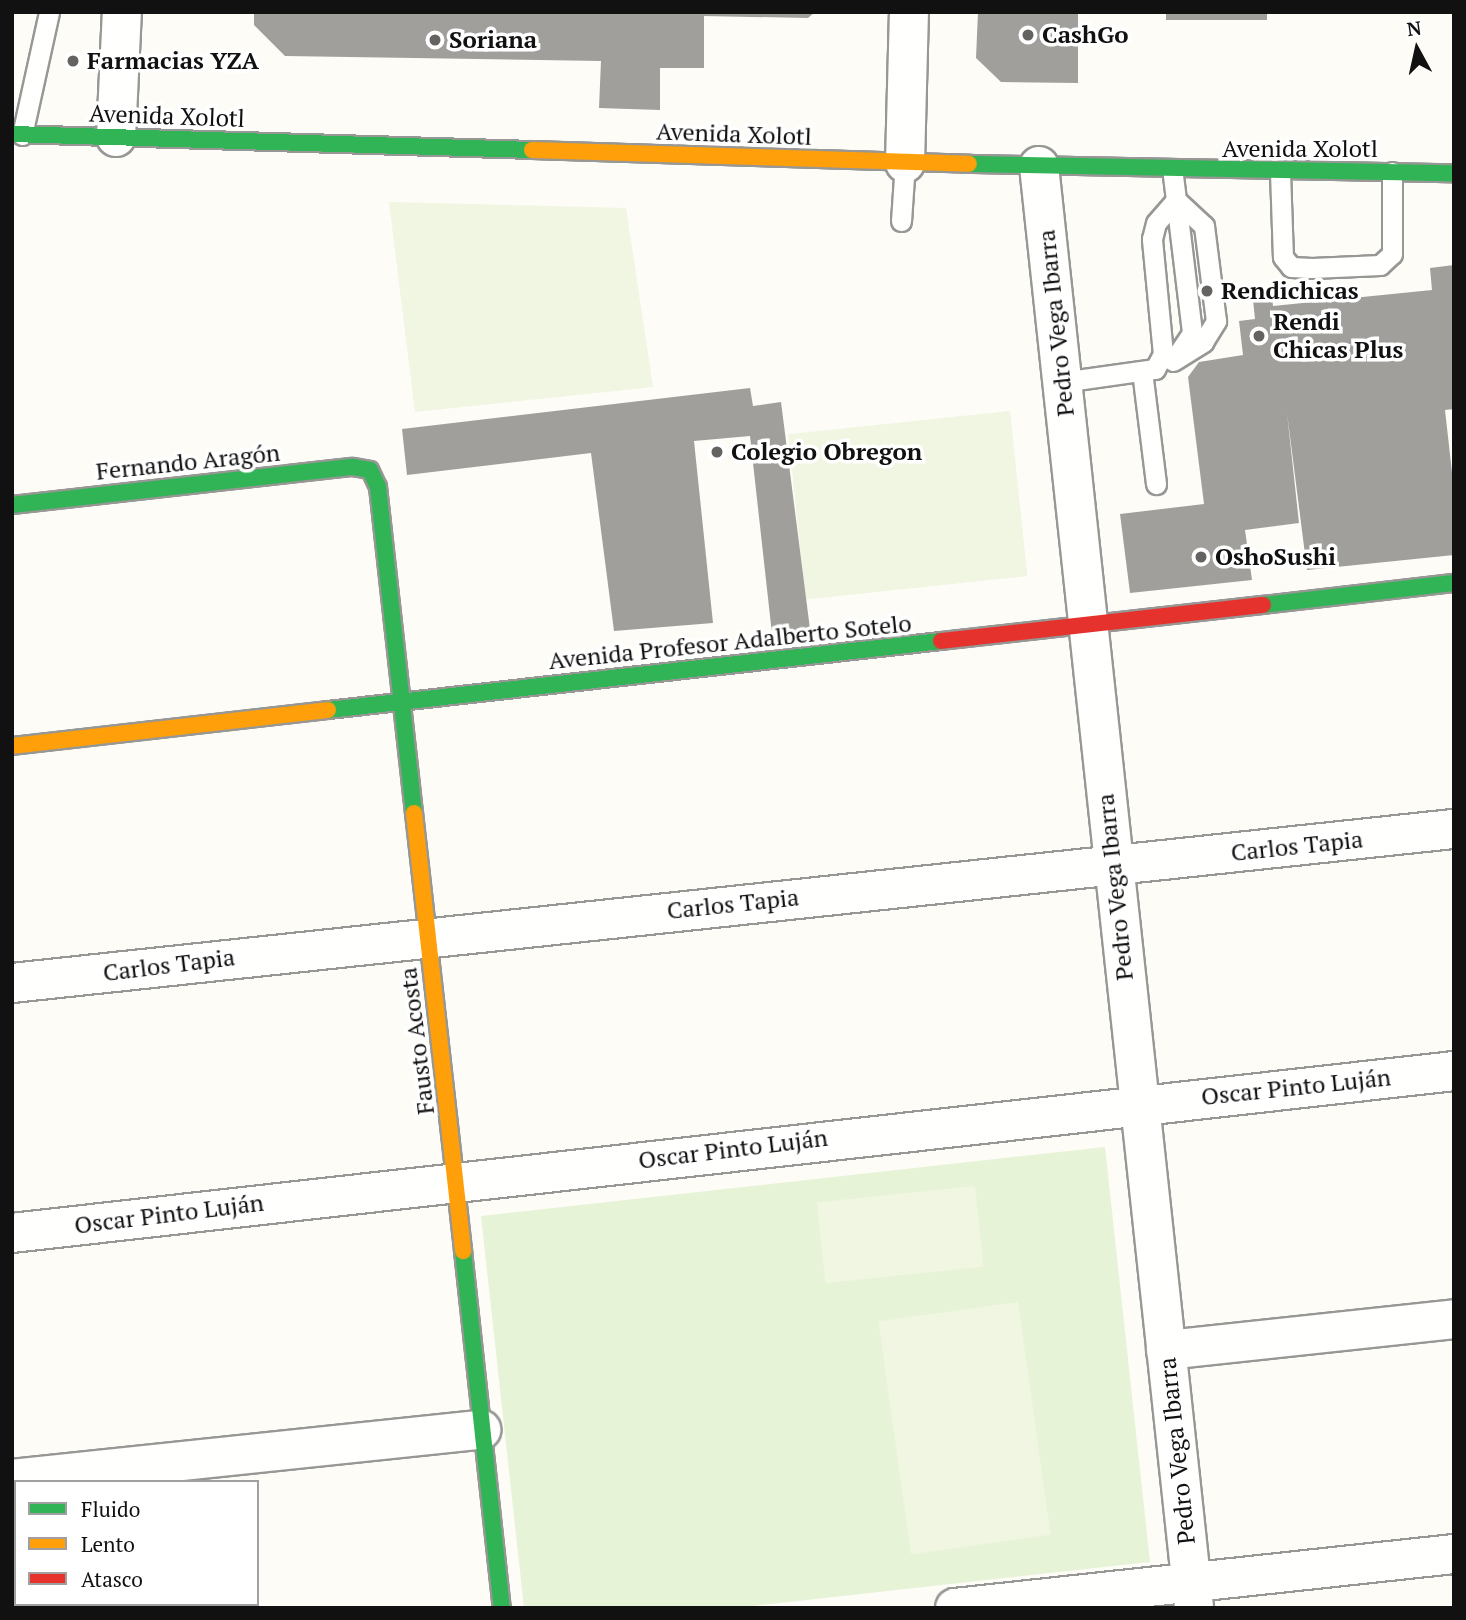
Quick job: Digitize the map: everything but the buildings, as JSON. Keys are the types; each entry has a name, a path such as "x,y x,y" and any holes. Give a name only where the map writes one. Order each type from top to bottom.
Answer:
{"street":[{"path":"116,137 121,12"},
{"path":"905,163 909,12"},
{"name":"Avenida Xolotl","path":"17,134 905,163 1280,172 1454,173"},
{"name":"Pedro Vega Ibarra","path":"1039,166 1137,1103 1192,1595"},
{"name":"Fernando Aragón","path":"12,505 353,467 369,470"},
{"name":"Fausto Acosta","path":"369,470 378,487 502,1608"},
{"name":"Avenida Profesor Adalberto Sotelo","path":"12,746 1454,583"},
{"name":"Carlos Tapia","path":"12,983 428,935 1454,829"},
{"name":"Oscar Pinto Luján","path":"12,1233 1137,1103 1454,1071"},
{"path":"1166,1350 1454,1319"},
{"path":"12,1479 481,1430"},
{"path":"954,1608 1192,1595 1454,1554"}],"lane":[{"path":"17,134 49,12"},
{"path":"901,221 905,163"},
{"path":"1062,382 1156,367 1203,342 1216,321 1204,226 1176,200 1172,169"},
{"path":"1280,172 1283,257 1291,267 1312,268 1380,265 1392,254 1392,172"},
{"path":"1156,484 1156,367 1163,354 1152,239 1156,223 1176,200"}],"green space":[{"path":"389,202 626,208 653,387 415,412"},
{"path":"1010,411 1027,576 806,599 788,434"},
{"path":"1105,1147 1150,1562 734,1608 524,1608 481,1216"},
{"path":"975,1186 983,1267 825,1283 817,1203"},
{"path":"1018,1302 1051,1535 911,1554 878,1322"}],"traffic: fast":[{"path":"12,134 532,150"},
{"path":"969,164 1454,173"},
{"path":"12,505 353,467 370,470 378,487 414,813"},
{"path":"1263,605 1454,583"},
{"path":"328,710 941,641"},
{"path":"463,1251 502,1608"}],"traffic: slow":[{"path":"532,150 969,164"},
{"path":"12,746 328,710"},
{"path":"414,813 463,1251"}],"traffic: jam":[{"path":"941,641 1263,605"}],"place":[{"name":"CashGo","path":"1028,35"},
{"name":"Soriana","path":"435,40"},
{"name":"Farmacias YZA","path":"73,61"},
{"name":"Rendichicas","path":"1207,291"},
{"name":"Rendi Chicas Plus","path":"1259,336"},
{"name":"Colegio Obregon","path":"717,452"},
{"name":"OshoSushi","path":"1201,557"}]}
